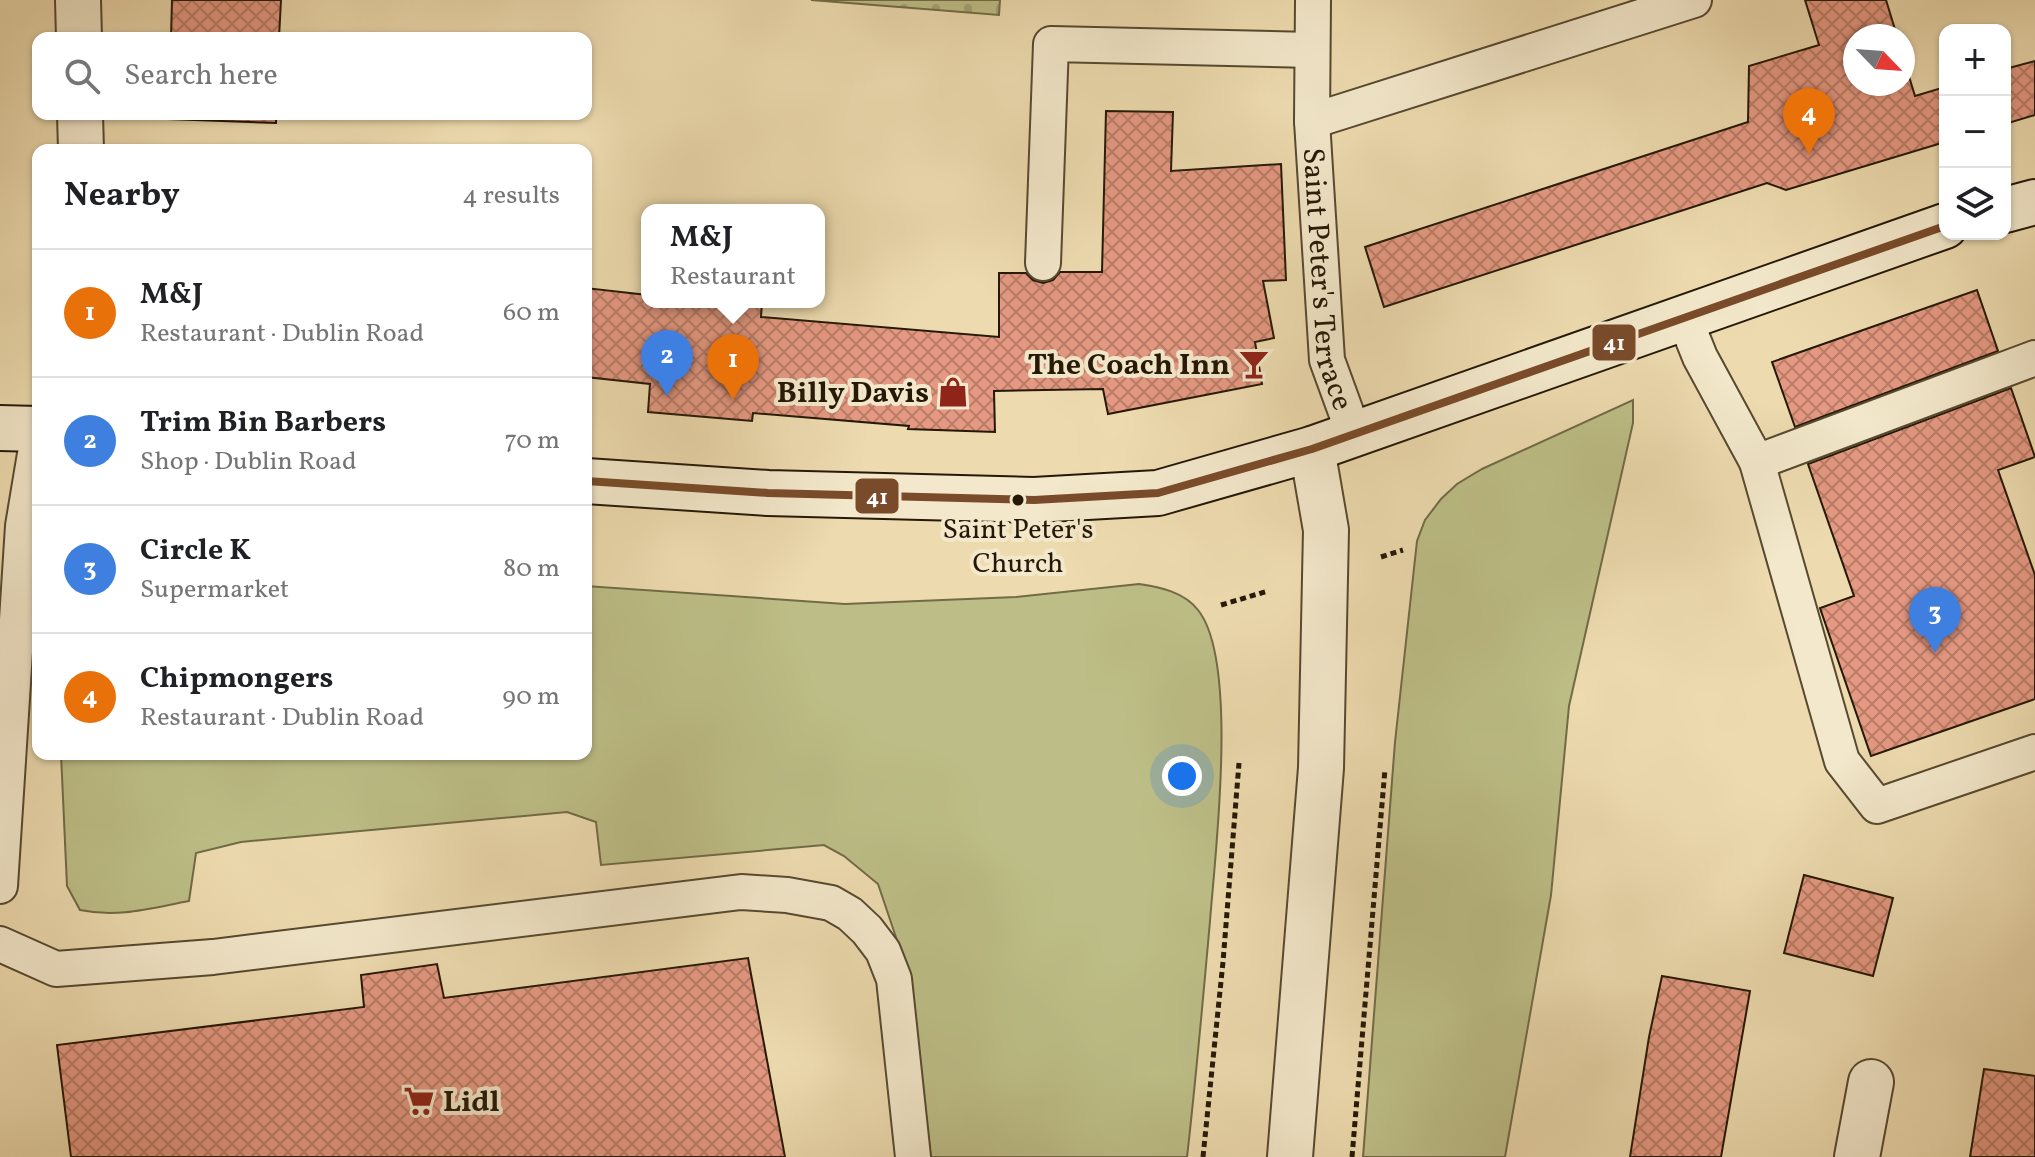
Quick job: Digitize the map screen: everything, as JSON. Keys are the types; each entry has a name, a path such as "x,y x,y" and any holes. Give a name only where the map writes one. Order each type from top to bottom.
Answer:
{"main road":[{"path":"78,0 79,32"},
{"path":"80,120 81,144"},
{"path":"2011,208 2035,202"},
{"path":"592,481 768,493 1034,500 1158,493 1312,449 1939,228"},
{"path":"0,428 32,429"},
{"path":"1290,1157 1321,768 1326,530 1312,449"},
{"path":"1857,1157 1871,1082"}],"lane":[{"name":"Saint Peter's Terrace","path":"1313,0 1312,121 1327,360 1354,434"},
{"name":"Saint Peter's Terrace","path":"1312,121 1694,0"},
{"path":"1043,263 1051,44 1312,50"},
{"path":"1684,317 1700,357 1757,462 1842,761 1877,806 2035,752"},
{"path":"1757,462 2035,358"},
{"path":"0,886 23,526 32,472"},
{"path":"0,944 56,969 213,957 741,892 787,895 831,903 850,914 867,930 883,951 894,979 913,1157"}],"path":[{"path":"1203,1157 1239,763"},
{"path":"1352,1157 1385,769"}],"green space":[{"path":"811,0 1000,0 999,15"},
{"path":"1633,400 1633,423 1569,706 1551,895 1505,1157 1363,1157 1395,742 1417,541 1425,520 1457,484 1482,469"},
{"path":"1139,584 1179,595 1192,604 1210,635 1218,671 1221,713 1219,807 1187,1157 931,1157 906,967 878,884 844,856 824,845 601,865 596,822 567,812 241,842 196,853 189,901 135,911 108,913 80,910 67,886 61,760 592,760 592,586 845,604 1016,597"}],"building":[{"path":"172,0 281,0 279,32 171,32"},
{"path":"1805,0 1886,0 1893,24 1843,24 1843,96 1915,96 1939,89 1939,144 1786,190 1767,183 1384,307 1365,247 1748,122 1749,66 1819,45"},
{"path":"2035,61 2035,115 2011,122 2011,96 2011,67"},
{"path":"1106,111 1173,112 1171,171 1281,164 1286,280 1263,281 1274,338 1255,342 1262,384 1108,414 1103,389 994,391 995,432 908,429 909,426 753,413 752,421 648,412 650,384 592,378 592,289 641,294 641,308 762,308 761,317 999,337 999,273 1026,273 1033,280 1043,283 1053,280 1060,272 1102,272"},
{"path":"195,120 276,120 276,123"},
{"path":"1977,290 1998,351 1795,427 1772,362"},
{"path":"2011,388 2035,457 1998,470 2035,575 2035,699 1871,756 1820,608 1854,596 1808,464"},
{"path":"1804,875 1893,898 1873,976 1784,953"},
{"name":"Lidl","path":"748,958 785,1157 71,1157 57,1045 364,1007 361,975 437,964 444,998"},
{"path":"1662,976 1750,991 1721,1157 1630,1157"},
{"path":"1984,1069 2035,1076 2035,1157 1970,1157"}],"transit line":[{"name":"41","path":"592,481 768,493 1034,500 1158,493 1312,449 1939,228"}],"place":[{"name":"Chipmongers","path":"1809,154"},
{"name":"The Coach Inn","path":"1254,364"},
{"name":"Billy Davis","path":"953,392"},
{"name":"Trim Bin Barbers","path":"667,396"},
{"name":"M&J","path":"733,400"},
{"name":"Saint Peter's Church","path":"1018,500"},
{"name":"Circle K","path":"1935,653"},
{"name":"Lidl","path":"419,1101"}]}
